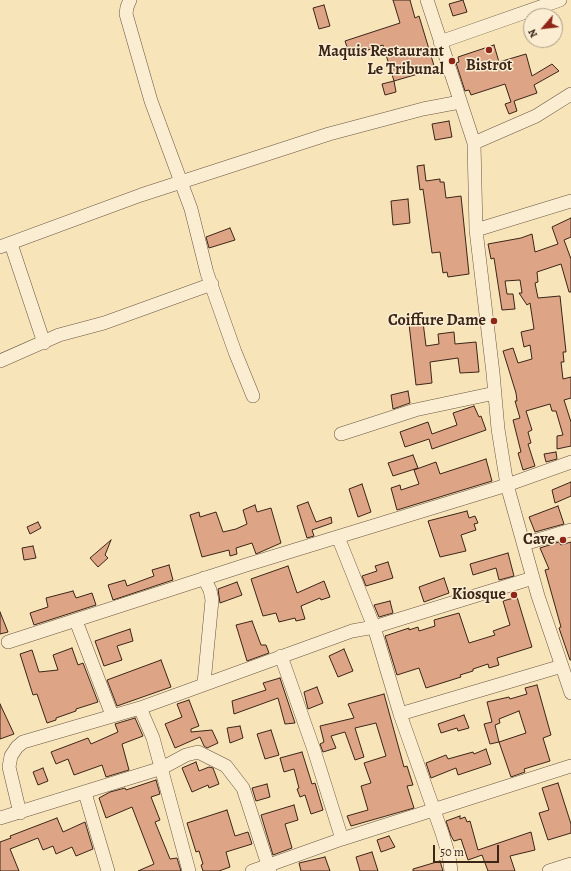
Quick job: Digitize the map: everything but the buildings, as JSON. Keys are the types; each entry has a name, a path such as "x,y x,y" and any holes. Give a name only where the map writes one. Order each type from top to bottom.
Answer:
{"street":[{"path":"130,0 126,14 151,101 192,209 212,284 235,352 253,396"},
{"path":"427,0 474,143 476,230 498,428 507,485 533,578 571,693"},
{"path":"440,42 560,0"},
{"path":"474,143 536,116 571,94"},
{"path":"44,342 6,246 181,182 329,134 423,109 460,102"},
{"path":"476,230 571,201"},
{"path":"0,361 59,335 104,323 212,284"},
{"path":"341,434 415,410 495,393"},
{"path":"8,642 204,578 507,485 571,462"},
{"path":"524,544 571,530"},
{"path":"338,537 374,627 400,714 449,856 451,871"},
{"path":"204,578 210,590 212,600 204,683"},
{"path":"20,813 4,764 17,747 23,742 140,708 204,683 352,631 374,627 533,578"},
{"path":"76,621 112,715"},
{"path":"281,656 314,750 342,839"},
{"path":"400,714 562,666"},
{"path":"140,708 154,738 189,871"},
{"path":"0,818 162,768 186,755 198,752 226,766 243,788 269,868"},
{"path":"252,871 269,868 342,839 571,766"},
{"path":"85,793 108,871"},
{"path":"549,871 571,864"}],"place":[{"name":"Bistrot","path":"489,50"},
{"name":"Maquis Restaurant Le Tribunal","path":"452,61"},
{"name":"Coiffure Dame","path":"494,321"},
{"name":"Cave","path":"563,540"},
{"name":"Kiosque","path":"514,595"}]}
